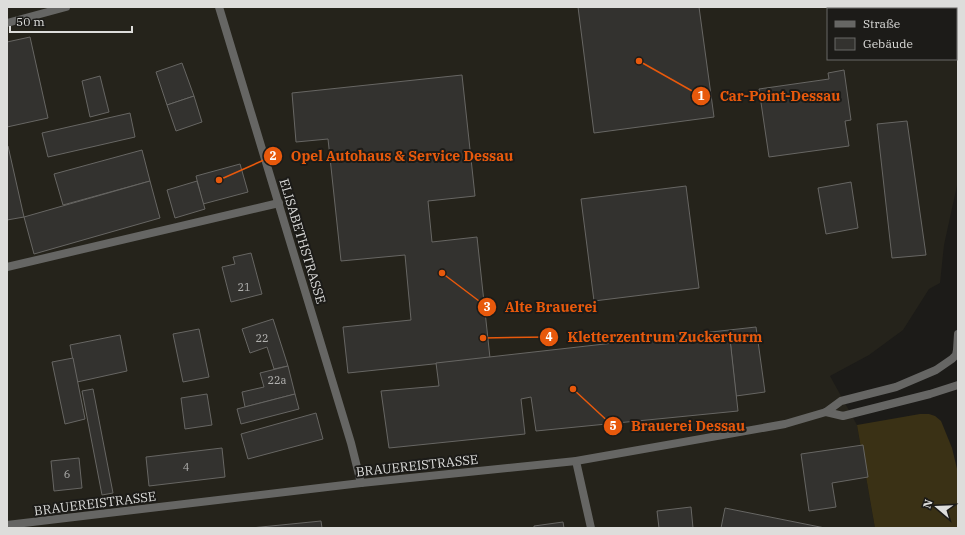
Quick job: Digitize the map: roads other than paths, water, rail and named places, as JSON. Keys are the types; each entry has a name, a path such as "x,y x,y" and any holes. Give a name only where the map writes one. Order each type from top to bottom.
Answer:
{"street":[{"path":"7,23 66,7"},
{"name":"ELISABETHSTRASSE","path":"219,7 351,443 361,483"},
{"path":"7,267 279,203"},
{"name":"BRAUEREISTRASSE","path":"7,525 361,483 576,461 785,424 826,412 841,401 896,387 936,370 956,355 958,334"},
{"name":"BRAUEREISTRASSE","path":"826,412 843,416 930,394 958,384"},
{"path":"576,461 591,528"}],"place":[{"name":"Car-Point-Dessau","path":"639,61"},
{"name":"Opel Autohaus & Service Dessau","path":"219,180"},
{"name":"Alte Brauerei","path":"442,273"},
{"name":"Kletterzentrum Zuckerturm","path":"483,338"},
{"name":"Brauerei Dessau","path":"573,389"}]}
